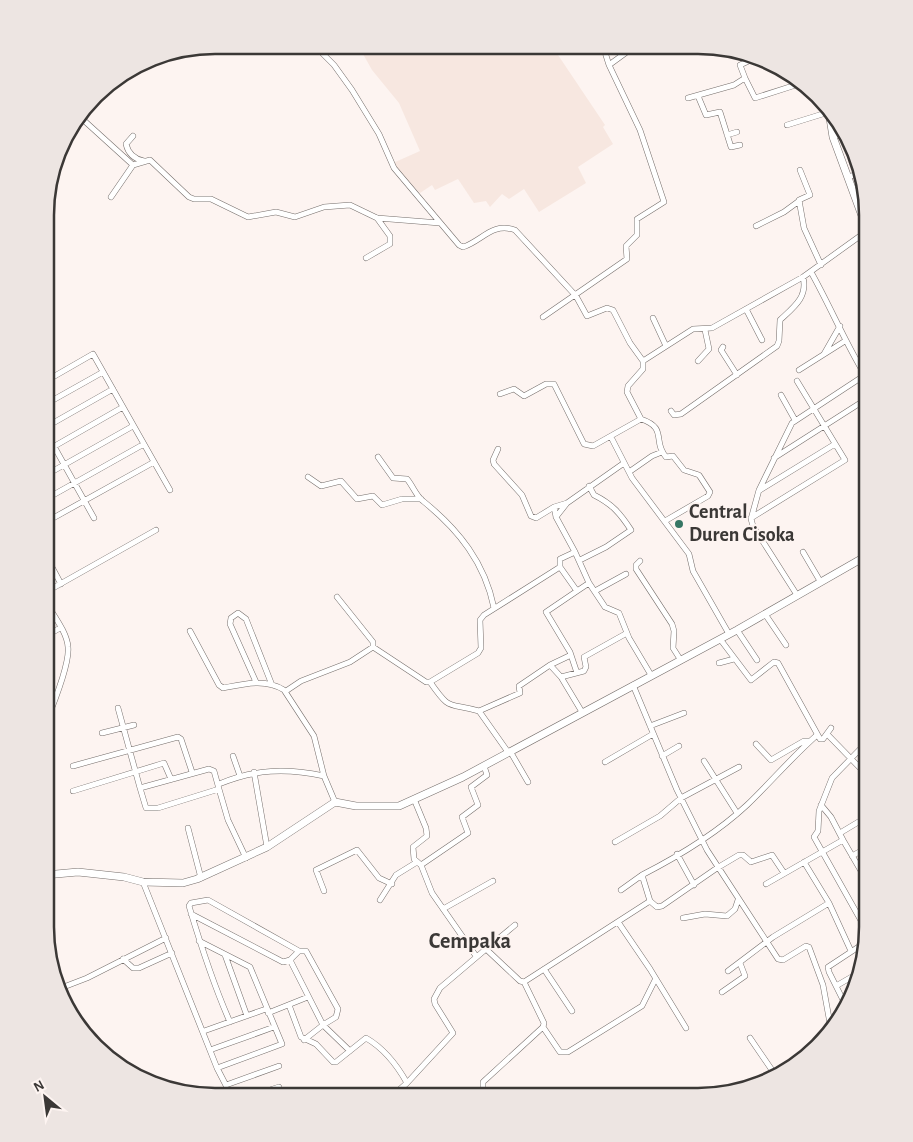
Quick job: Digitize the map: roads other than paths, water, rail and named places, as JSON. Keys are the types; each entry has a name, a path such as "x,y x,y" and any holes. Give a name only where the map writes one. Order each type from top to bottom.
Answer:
{"street":[{"path":"323,54 334,64 379,134 394,168 440,223 463,246 492,230 508,228 515,230 576,296 587,316 607,308 613,310 630,343 643,361 644,369 628,386 627,392 641,419 650,422 657,429 662,452 667,457 674,456 688,472 698,474 710,492 708,496 665,521"},
{"path":"543,317 627,259 626,246 637,235 637,219 662,204 665,199 647,156 640,130 606,54"},
{"path":"609,65 624,54"},
{"path":"747,62 740,65 755,98 794,86"},
{"path":"688,98 734,85 745,78"},
{"path":"698,96 706,115 720,112 732,147 740,145"},
{"path":"787,125 823,114"},
{"path":"85,120 133,165"},
{"path":"831,124 833,137 859,206"},
{"path":"727,135 737,132"},
{"path":"833,137 838,135"},
{"path":"133,136 126,144 128,149 138,160 144,161"},
{"path":"111,198 133,165 150,160 194,199 211,198 248,217 276,212 295,217 324,207 350,205 377,218 440,223"},
{"path":"756,226 784,212 810,195 800,170"},
{"path":"848,177 854,175"},
{"path":"799,201 804,228 821,265"},
{"path":"366,258 390,244 390,236 377,218"},
{"path":"643,361 693,329 705,330 803,277 859,238"},
{"path":"811,272 840,326 845,341 859,365"},
{"path":"671,411 674,415 681,414 777,346 780,320 801,300 804,293 803,277"},
{"path":"746,309 762,340"},
{"path":"653,318 666,346"},
{"path":"823,355 840,326"},
{"path":"698,361 710,349 705,330"},
{"path":"799,370 845,341"},
{"path":"723,347 721,350 736,375"},
{"path":"54,376 93,354 170,490"},
{"path":"54,400 103,372"},
{"path":"751,519 845,460 797,381"},
{"path":"797,595 753,526 751,519 759,490 773,458 792,423 859,383"},
{"path":"500,394 514,389 524,396 546,384 554,384 584,444 593,446 641,419"},
{"path":"54,422 113,389"},
{"path":"781,395 796,420"},
{"path":"773,458 859,404"},
{"path":"94,518 54,446 123,407"},
{"path":"54,471 134,426"},
{"path":"611,437 629,472 689,554 693,571 729,634"},
{"path":"54,495 144,444"},
{"path":"759,490 835,444"},
{"path":"498,449 493,460 494,464 522,495 532,517 536,518 554,507 567,503"},
{"path":"629,472 652,456 662,452"},
{"path":"378,457 393,478 407,480 422,499 456,532 476,556 487,579 494,608"},
{"path":"54,517 154,462"},
{"path":"556,517 567,503 624,463"},
{"path":"308,477 321,486 341,482 357,499 373,496 382,505 402,499 422,499"},
{"path":"580,560 611,544 631,530 621,515 604,498 594,495 589,486"},
{"path":"554,507 556,517 580,560 590,583 605,607 619,614 627,633 651,675"},
{"path":"54,588 156,530"},
{"path":"575,552 560,559 560,567 577,591"},
{"path":"803,552 820,581"},
{"path":"54,875 78,872 124,877 143,882 183,883 200,878 267,847 335,802 384,808 399,806 484,766 737,630 859,559"},
{"path":"640,561 636,565 636,569 672,624 674,631 673,648 680,660"},
{"path":"337,597 372,642 373,647 426,682 430,682 478,653 480,648 480,620 494,608 560,567"},
{"path":"54,570 62,584"},
{"path":"595,591 626,574"},
{"path":"577,673 571,655 546,612 590,583"},
{"path":"256,682 230,624 231,618 238,613 246,618 272,684"},
{"path":"765,614 786,645"},
{"path":"54,617 67,641 68,656 54,698"},
{"path":"54,631 60,628"},
{"path":"737,630 756,660"},
{"path":"190,631 219,685 223,688 256,682 272,684 286,692 314,736 324,776 335,802"},
{"path":"561,677 585,671 584,656 627,633"},
{"path":"720,639 752,680 774,662 778,663 821,740 832,728"},
{"path":"286,692 301,680 350,662 373,647"},
{"path":"430,682 442,700 451,706 479,711 520,693 519,686 550,665 571,655"},
{"path":"719,663 734,659"},
{"path":"550,665 561,677 582,712"},
{"path":"633,686 662,756 702,841 717,868 778,960 781,961 804,946 809,946 823,985 829,1020"},
{"path":"118,708 122,728 145,805 149,809 219,786 254,772 294,770 324,776"},
{"path":"479,711 528,782"},
{"path":"650,726 684,713"},
{"path":"102,733 134,725"},
{"path":"605,762 653,734"},
{"path":"827,734 859,767"},
{"path":"620,890 677,854 702,841 737,813 818,735"},
{"path":"73,766 178,738 181,739 192,772"},
{"path":"756,744 769,758 775,759 804,741 810,742"},
{"path":"662,756 679,746"},
{"path":"859,751 832,778 821,805 818,831 814,837 859,917"},
{"path":"233,756 240,776"},
{"path":"704,761 737,813"},
{"path":"73,791 164,763 171,779"},
{"path":"380,900 396,875 468,833 462,816 478,806 472,786 487,776 484,766"},
{"path":"615,842 660,816 682,798 739,767"},
{"path":"140,788 192,772 211,769 214,771 228,820 246,858"},
{"path":"254,772 267,847"},
{"path":"414,799 426,828 427,836 412,849 425,879 443,909 476,956"},
{"path":"821,805 840,833 859,868"},
{"path":"840,833 859,822"},
{"path":"188,828 200,878"},
{"path":"766,884 843,840"},
{"path":"324,891 316,870 357,850 379,878 392,884"},
{"path":"852,856 859,852"},
{"path":"677,854 694,885"},
{"path":"642,875 650,901 657,907 662,906 739,855 743,855 751,862 772,855 784,873"},
{"path":"804,862 829,903 851,951"},
{"path":"143,882 204,1031 217,1068 228,1088"},
{"path":"443,909 493,882"},
{"path":"230,1022 198,941 189,906 191,903 208,900 299,951 306,951 338,1009 336,1017 323,1024 304,1040"},
{"path":"683,918 705,914 728,916 735,909 738,900"},
{"path":"524,982 650,901"},
{"path":"728,971 766,942 829,903"},
{"path":"191,914 275,960 283,962 290,960 299,951"},
{"path":"618,922 686,1028"},
{"path":"402,1088 453,1033 435,1004 438,991 476,956 515,925"},
{"path":"65,986 87,978 166,938"},
{"path":"198,941 250,967 282,1044 217,1068"},
{"path":"843,998 828,967 858,947"},
{"path":"483,1088 484,1082 543,1027 544,1020 524,982 520,981 486,949"},
{"path":"123,959 133,968 140,968 172,953"},
{"path":"224,954 247,1016"},
{"path":"290,960 323,1024 350,1051"},
{"path":"722,992 746,975 740,963"},
{"path":"544,969 572,1011"},
{"path":"836,986 851,977"},
{"path":"543,1027 560,1052 568,1052 642,1006 655,980"},
{"path":"204,1031 247,1016 289,1005 308,997"},
{"path":"289,1005 304,1040 316,1044 334,1062 363,1039 368,1039 382,1048 408,1083"},
{"path":"210,1050 274,1027"},
{"path":"750,1038 772,1070"},
{"path":"226,1085 280,1066"}],"place":[{"name":"Central Duren Cisoka","path":"679,524"}],"district":[{"name":"Cempaka","path":"470,941"}]}
